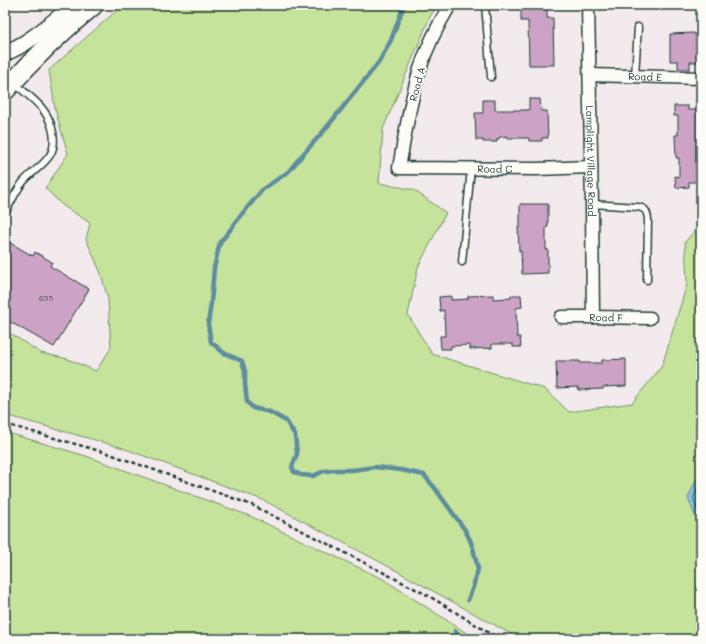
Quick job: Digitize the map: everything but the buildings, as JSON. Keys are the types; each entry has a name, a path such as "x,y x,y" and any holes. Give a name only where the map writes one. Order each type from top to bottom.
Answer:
{"main road":[{"path":"8,83 94,5"}],"street":[{"path":"5,53 33,38 53,20 74,5"},
{"name":"Road A","path":"399,168 420,68 430,43 450,5"},
{"name":"Lamplight Village Road","path":"588,5 592,167 593,316"},
{"name":"Road E","path":"590,75 701,78"},
{"name":"Road C","path":"399,168 537,169 592,167"},
{"name":"Road F","path":"561,317 593,316 650,318"}],"lane":[{"path":"485,5 491,77"},
{"path":"635,76 638,27"},
{"path":"5,213 23,182 43,163 54,148 53,133 44,111 8,83"},
{"path":"462,262 471,168"},
{"path":"592,204 644,208 648,219 647,280"}],"path":[{"path":"5,424 108,453 252,505 428,596 499,639"}],"green space":[{"path":"123,5 437,5 430,17 383,129 379,183 414,190 446,213 418,267 408,315 432,354 545,389 569,412 632,403 662,366 687,284 685,242 701,223 701,639 520,639 395,570 263,500 120,447 5,415 5,332 11,334 41,353 68,359 96,371 111,348 108,299 100,271 86,239 90,223 62,205 45,188 68,154 55,109 49,70"},
{"path":"5,432 86,456 250,516 383,579 476,639 5,639"}],"water":[{"path":"701,469 701,531 688,498"}],"waterway":[{"path":"404,5 391,40 379,62 323,132 288,172 263,189 220,242 214,268 208,324 211,342 224,353 242,361 245,371 247,402 253,408 270,412 286,421 295,435 297,454 292,467 294,472 301,475 313,476 324,471 375,467 401,470 424,475 465,530 473,548 478,569 468,600"},
{"path":"455,631 465,639"}]}
